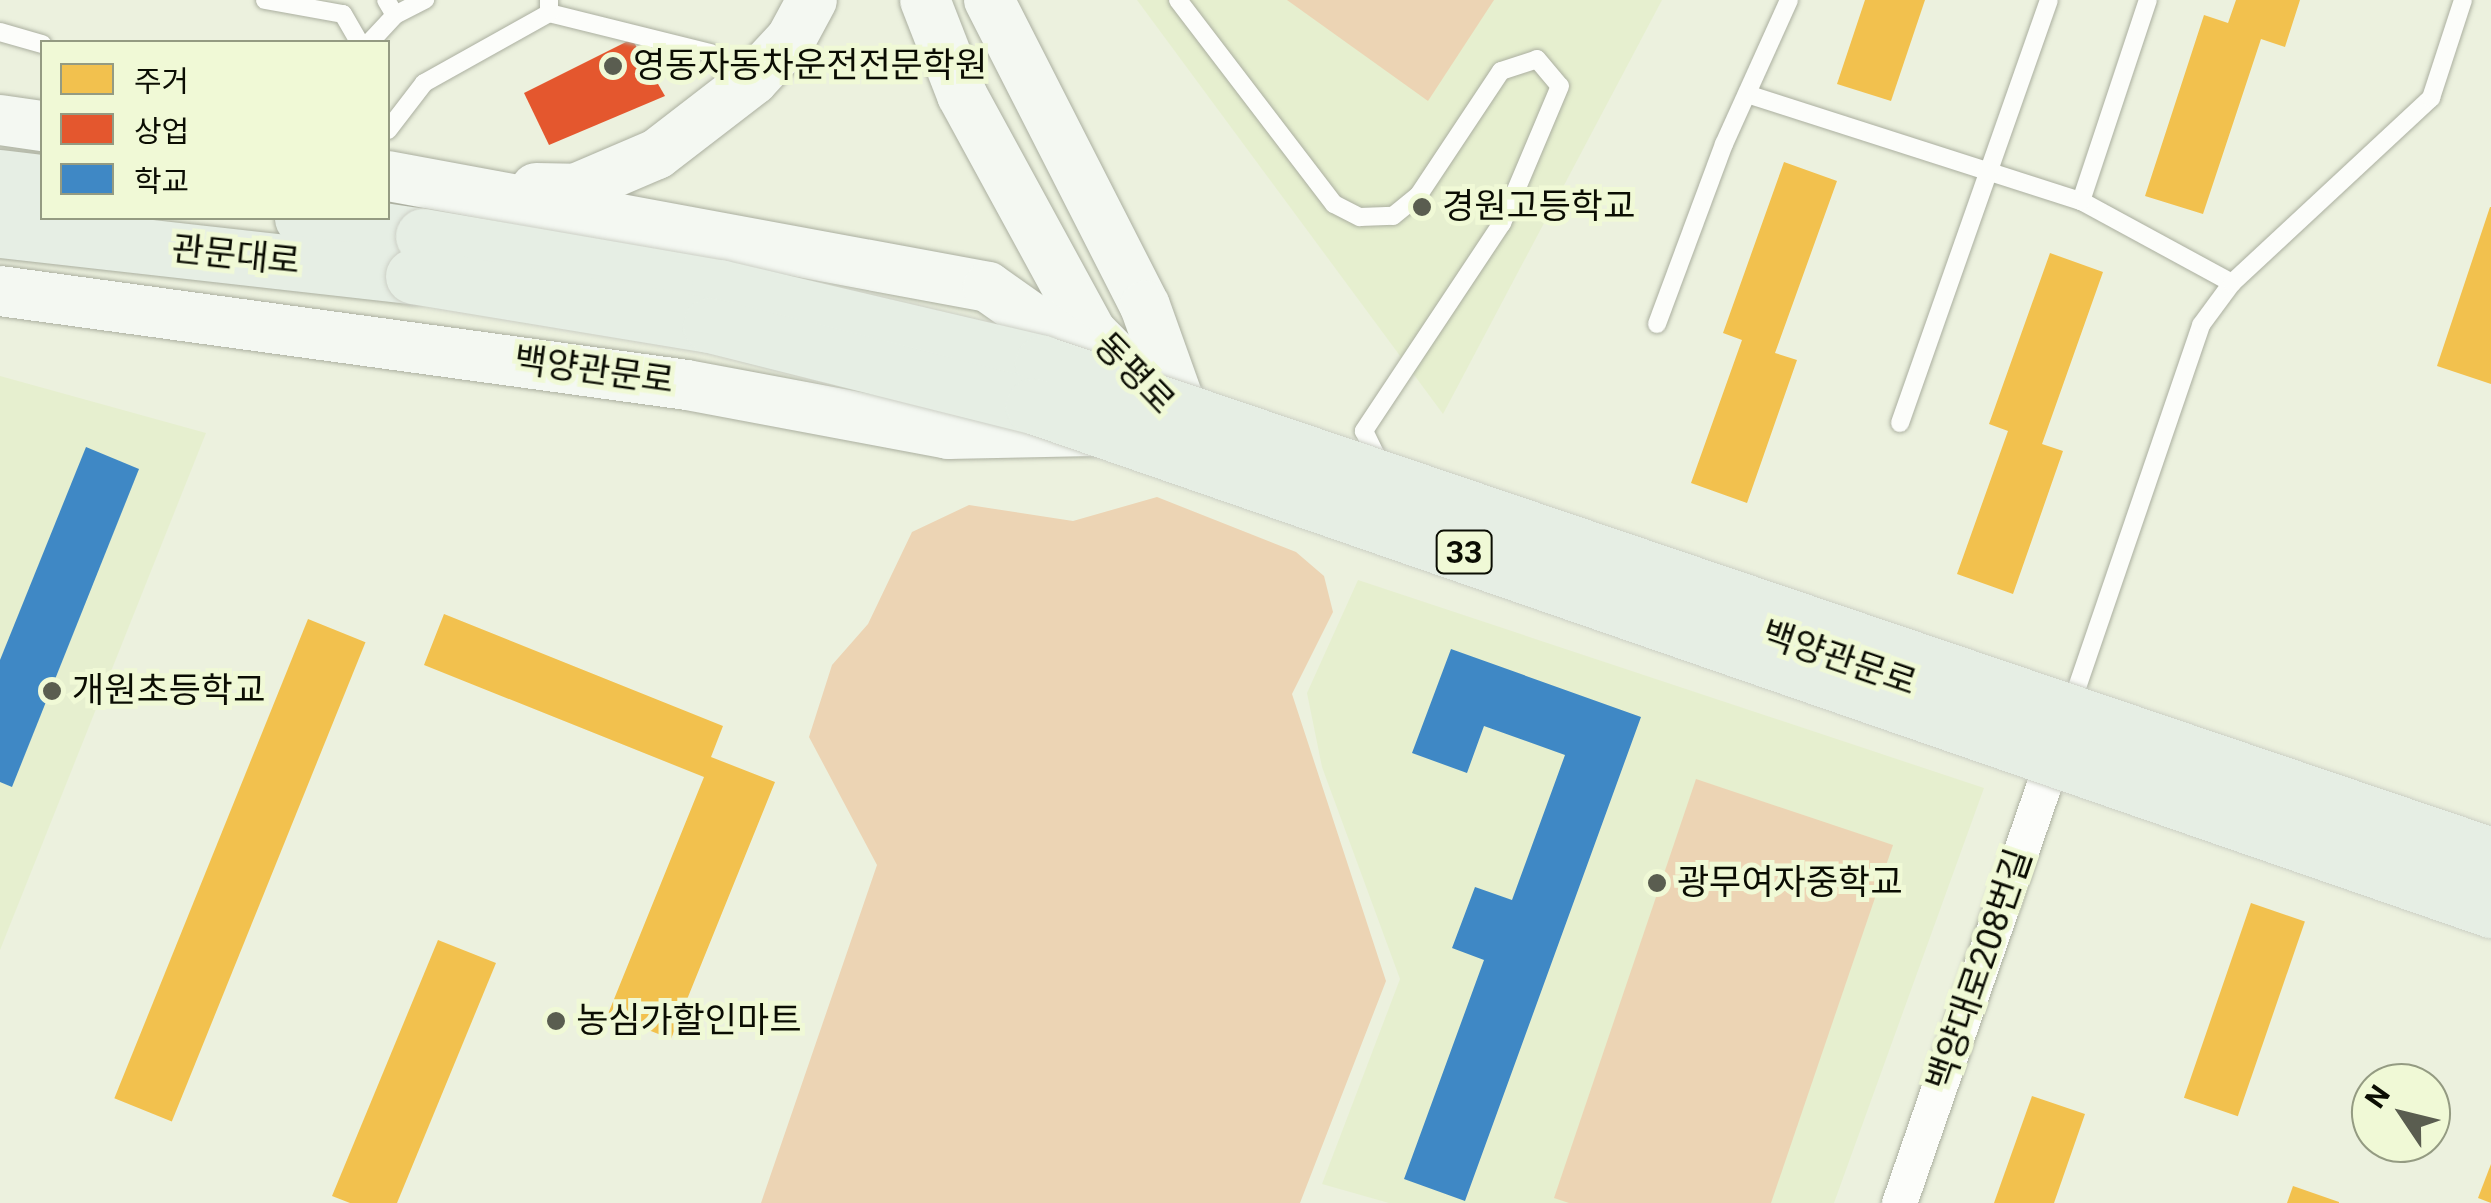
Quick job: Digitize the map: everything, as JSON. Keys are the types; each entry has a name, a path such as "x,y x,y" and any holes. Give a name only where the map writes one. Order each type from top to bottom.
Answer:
{"highway":[{"path":"0,178 40,182"},
{"name":"관문대로","path":"308,220 418,256"},
{"name":"관문대로","path":"0,230 418,256"},
{"name":"33","path":"418,256 719,287 1042,364 2491,856"},
{"name":"33","path":"418,256 1033,406 2491,910"}],"main road":[{"path":"448,185 576,190 656,154 753,80 791,39 812,0"},
{"name":"동평로","path":"926,0 962,95 1092,333 1189,429"},
{"name":"동평로","path":"990,0 1145,306 1189,429"},
{"path":"0,120 40,126"},
{"name":"백양관문로","path":"390,176 988,287 1189,429 2491,885"},
{"name":"백양관문로","path":"0,292 688,384 948,434 1189,429"}],"street":[{"name":"백양대로208번길","path":"1899,1203 2060,736"}],"lane":[{"path":"265,0 343,14 358,40"},
{"path":"371,40 390,8 425,0"},
{"path":"1178,0 1334,204 1360,217 1393,216 1418,196 1501,72 1538,59 1560,86 1502,223 1364,431 1398,503"},
{"path":"1657,324 1789,0"},
{"path":"1900,423 1992,172 2049,0"},
{"path":"2081,200 2148,0"},
{"path":"2060,736 2192,346 2232,283 2431,98 2463,0"},
{"path":"390,127 424,83 549,6 711,52"},
{"path":"0,32 11,40 40,44"},
{"path":"1748,94 2081,200 2232,283"}],"shaded area":[{"name":"경원고등학교","path":"1137,0 1662,0 1443,414"},
{"path":"1287,0 1494,0 1428,101"},
{"name":"개원초등학교","path":"0,376 206,433 0,950"},
{"path":"1157,497 1296,552 1324,576 1333,612 1292,694 1386,981 1300,1203 761,1203 877,865 809,737 832,665 868,624 912,532 969,505 1073,521"},
{"name":"광무여자중학교","path":"1358,580 1984,788 1834,1203 1389,1203 1322,1184 1400,979 1322,767 1307,693"},
{"path":"1696,779 1893,845 1771,1203 1569,1203 1554,1198"}],"building: 주거":[{"path":"1865,0 1925,0 1891,101 1837,84"},
{"path":"2236,0 2300,0 2285,47 2261,39 2203,214 2145,196 2204,15 2228,23"},
{"path":"1784,162 1837,181 1775,353 1797,360 1747,503 1691,483 1742,340 1723,333"},
{"path":"2491,207 2491,384 2437,366"},
{"path":"2050,253 2103,272 2042,444 2063,451 2013,594 1957,574 2008,431 1989,424"},
{"path":"444,614 723,726 711,757 775,782 671,1039 608,1014 704,777 424,665"},
{"path":"308,619 365,642 172,1122 114,1098"},
{"path":"2251,903 2305,922 2238,1116 2184,1098"},
{"path":"438,940 496,963 397,1203 350,1203 332,1196"},
{"path":"2032,1096 2085,1114 2054,1203 1994,1203"},
{"path":"2491,1164 2491,1203 2478,1198"},
{"path":"2293,1186 2339,1202 2339,1203 2287,1203"}],"building: 상업":[{"name":"영동자동차운전전문학원","path":"632,39 665,96 549,145 524,93"}],"building: 학교":[{"path":"86,447 139,469 12,787 0,782 0,660"},
{"path":"1451,649 1641,717 1465,1201 1404,1179 1484,960 1452,948 1475,887 1512,900 1565,755 1484,726 1467,773 1412,753"}],"place":[{"name":"영동자동차운전전문학원","path":"613,66"},
{"name":"경원고등학교","path":"1422,207"},
{"name":"개원초등학교","path":"52,691"},
{"name":"광무여자중학교","path":"1657,883"},
{"name":"농심가할인마트","path":"556,1021"}]}
